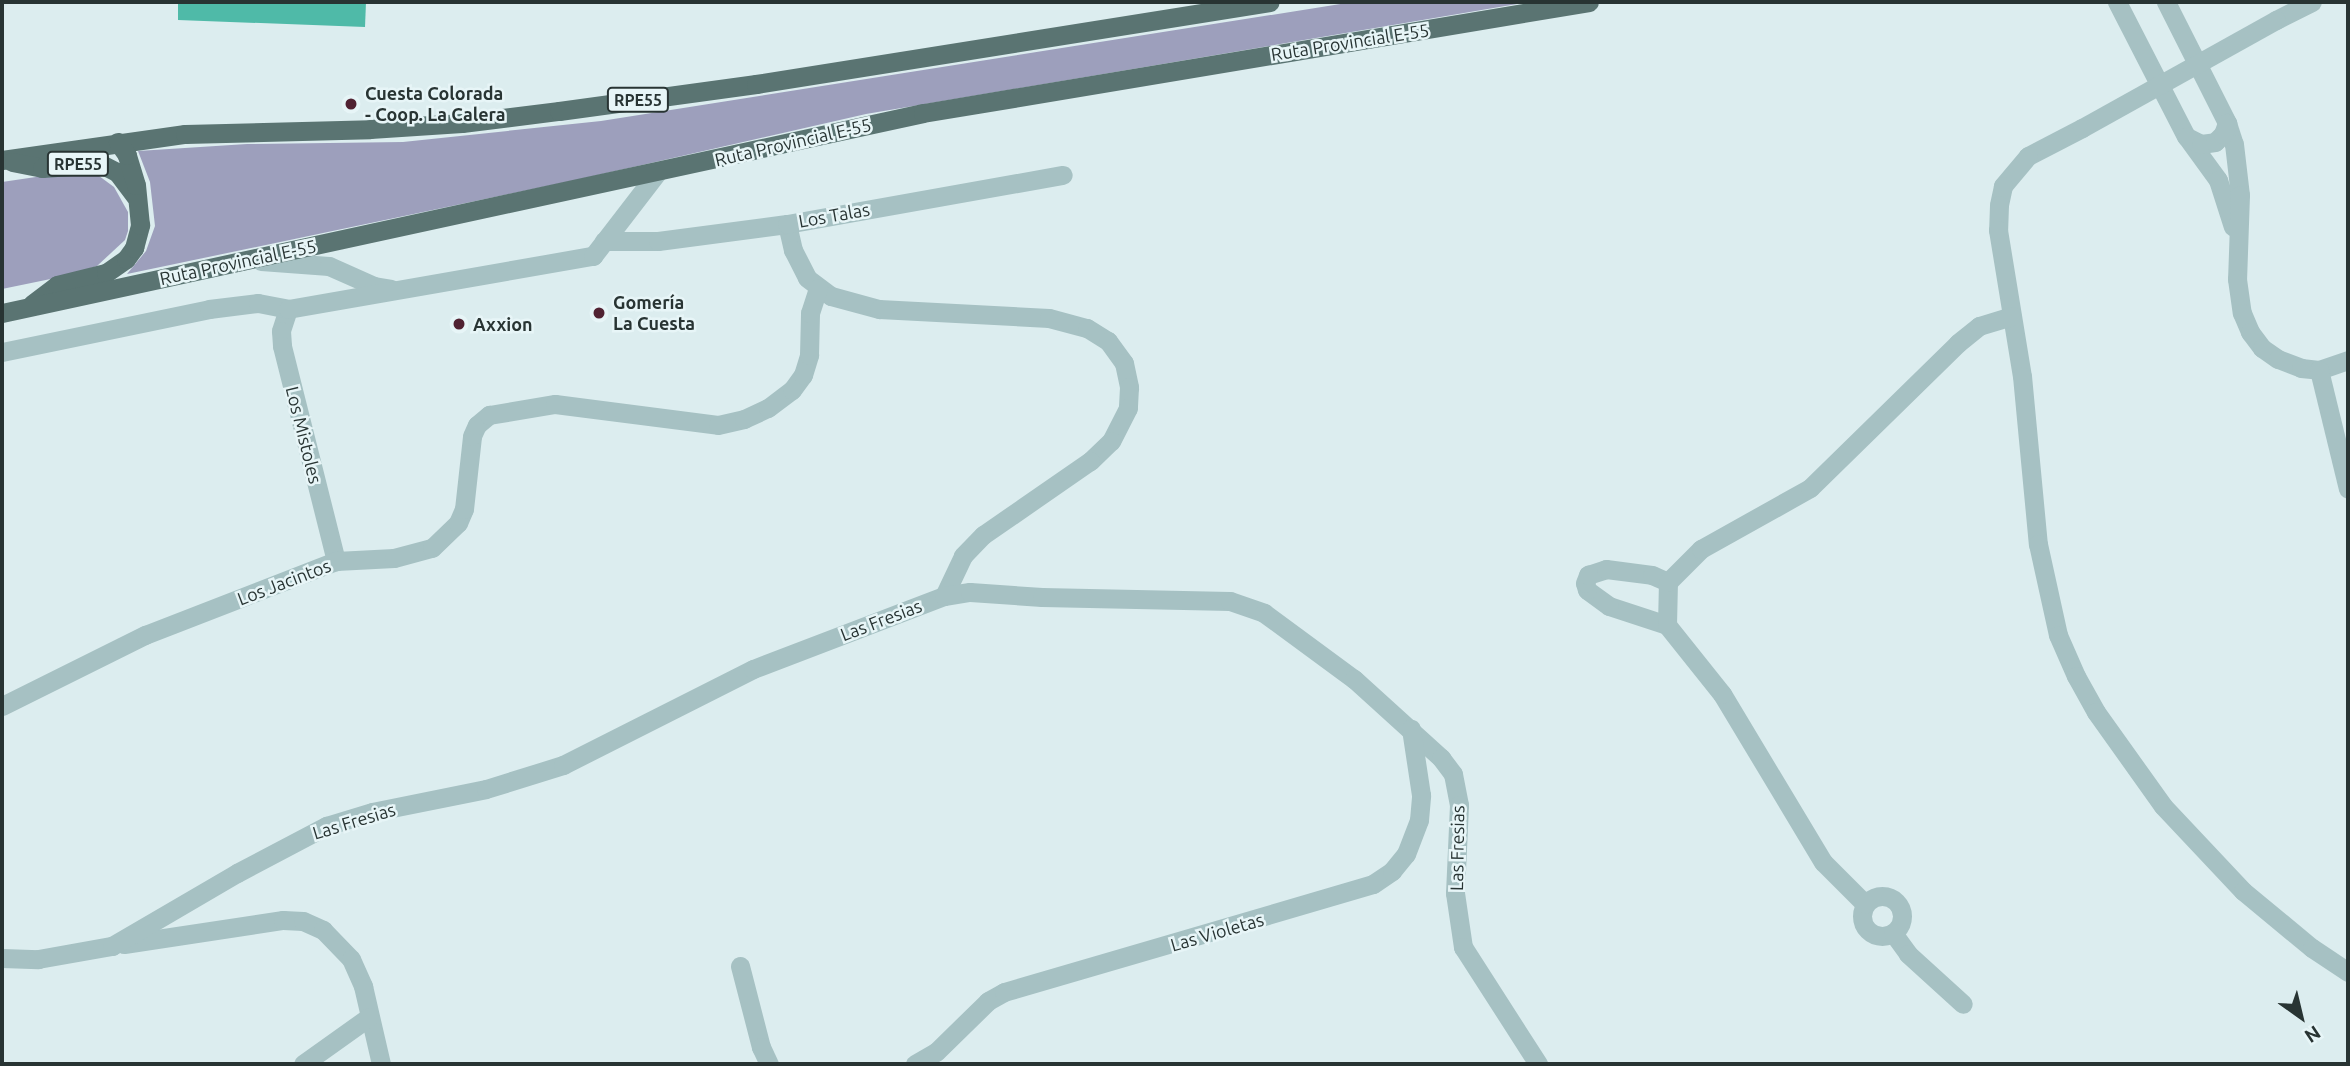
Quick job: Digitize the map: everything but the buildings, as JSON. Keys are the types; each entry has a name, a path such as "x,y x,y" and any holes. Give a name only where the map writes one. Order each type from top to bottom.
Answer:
{"main road":[{"name":"RPE55","path":"2,160 185,134 462,123 559,111 755,84 1270,2"},
{"name":"Ruta Provincial E-55","path":"2,313 239,260 657,173 923,113 1589,2"},
{"name":"RPE55","path":"26,308 57,285 106,273 126,258 139,235 138,200 132,168 118,142"},
{"name":"RPE55","path":"2,160 42,168 89,163 110,167 117,172 138,200"}],"street":[{"path":"2118,2 2186,136 2218,180 2238,246"},
{"path":"2166,2 2227,122 2238,165 2237,279 2242,313 2250,332 2262,348 2278,359 2301,368 2319,370 2348,360"},
{"path":"2312,2 2028,156 2003,186 1998,230 2022,376 2038,544 2059,635 2076,676 2126,757 2163,806 2243,891 2312,948 2348,972"},
{"path":"2186,136 2201,144 2214,142 2223,134 2227,122"},
{"path":"2,352 223,307 258,303 288,309 593,256 657,173"},
{"name":"Los Talas","path":"604,241 658,241 787,223 1063,175"},
{"path":"787,223 793,250 807,278 818,288 843,301 878,309 1049,318 1087,328 1108,341 1124,363 1129,387 1128,408 1111,441 1090,461 984,535 963,556 944,596"},
{"path":"239,260 329,265 374,286 403,290"},
{"name":"Los Jacintos","path":"2,706 145,635 336,561 415,554 443,540 458,523 464,509 472,436 477,425 489,415 555,404 718,425 744,419 768,408 792,390 803,375 809,355 810,313 818,288"},
{"name":"Los Mistoles","path":"288,309 281,331 282,346 336,561"},
{"path":"1667,625 1668,582 1701,549 1810,488 1958,343 1979,326 2012,316"},
{"path":"2319,370 2348,489"},
{"path":"1668,582 1652,575 1606,569 1588,575 1585,583 1587,590 1609,606 1667,625 1722,694 1823,862 1865,904"},
{"name":"Las Fresias","path":"2,958 38,959 112,946 237,873 326,826 372,812 486,789 563,765 753,669 944,596 970,592 1042,597 1230,601 1248,605 1290,630 1354,679 1441,758 1453,774 1457,790 1455,893 1464,947 1535,1063"},
{"name":"Las Violetas","path":"915,1064 936,1052 988,1001 1004,992 1335,898 1373,884 1392,870 1406,854 1419,820 1421,795 1410,729"},
{"path":"1876,897 1895,901 1902,919 1893,933 1877,936 1866,929 1861,917 1865,904 1876,897"},
{"path":"112,946 251,924 303,921 323,930 351,959 363,986 381,1064"},
{"path":"1893,933 1908,954 1963,1004"},
{"path":"740,967 769,1064"},
{"path":"303,1064 369,1017"}],"shaded area":[{"path":"1353,2 1529,2 866,114 576,180 127,274 146,251 155,226 150,182 138,151 247,144 403,142 601,121"},
{"path":"63,173 95,173 114,187 128,212 125,240 97,266 70,275 2,289 2,182"}],"place":[{"name":"Cuesta Colorada - Coop. La Calera","path":"351,104"},
{"name":"Gomería La Cuesta","path":"599,313"},
{"name":"Axxion","path":"459,324"}]}
